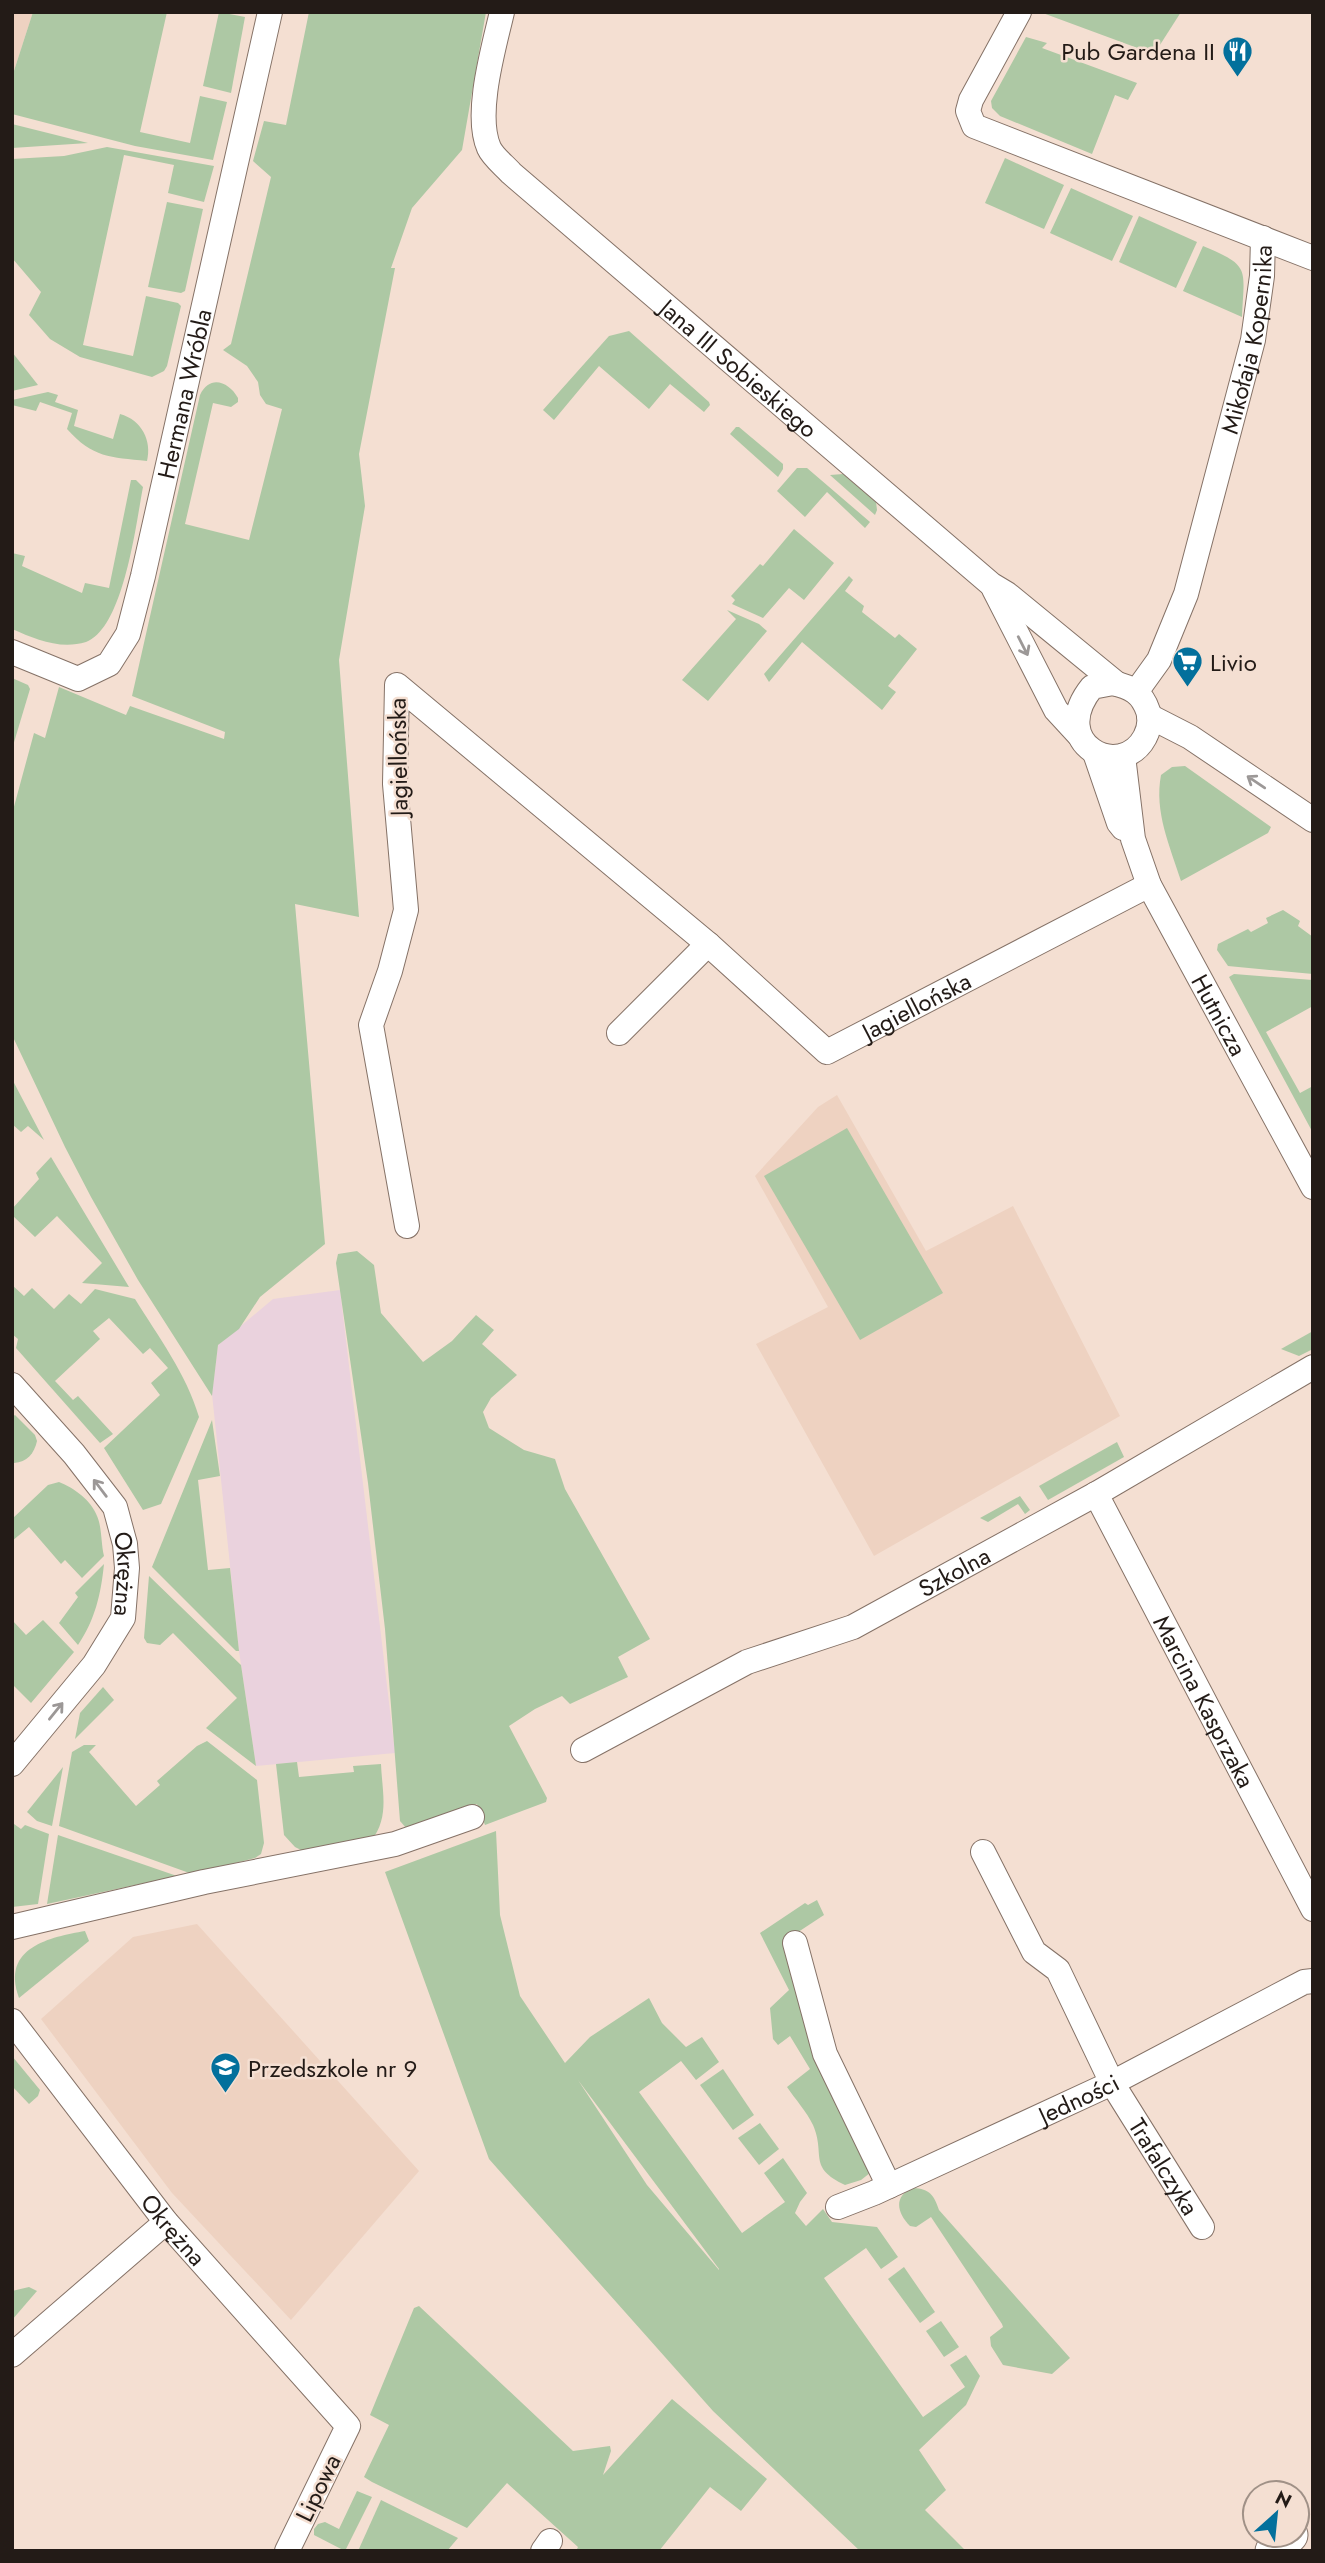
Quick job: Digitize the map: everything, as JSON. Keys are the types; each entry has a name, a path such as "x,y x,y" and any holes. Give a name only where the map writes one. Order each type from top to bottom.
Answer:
{"street":[{"name":"Hermana Wróbla","path":"12,652 78,679 109,664 128,634 144,576 270,12"},
{"name":"Jana III Sobieskiego","path":"502,12 488,72 484,122 489,149 511,173 992,585 1127,688"},
{"name":"Mikołaja Kopernika","path":"1019,12 971,100 968,111 974,126 1263,238 1262,276 1254,340 1186,594 1159,660 1127,688"},
{"path":"1263,238 1313,258"},
{"name":"Jana III Sobieskiego","path":"992,585 1056,710 1087,744"},
{"name":"Jagiellońska","path":"407,1226 371,1025 390,971 406,910 395,784 397,685 708,944 827,1052 1149,885"},
{"path":"1092,687 1127,688 1145,701 1150,716 1149,729 1142,743 1123,756 1104,756 1087,744 1076,722 1078,708 1092,687"},
{"path":"1150,716 1190,737 1313,820"},
{"name":"Hutnicza","path":"1087,744 1119,823 1133,839"},
{"name":"Hutnicza","path":"1123,756 1133,839 1149,885 1313,1187"},
{"path":"619,1033 708,944"},
{"name":"Szkolna","path":"583,1750 747,1662 853,1628 1096,1494 1313,1367"},
{"name":"Okrężna","path":"12,1385 74,1454 115,1507 125,1544 127,1568 123,1618 93,1665 12,1764"},
{"name":"Marcina Kasprzaka","path":"1096,1494 1313,1909"},
{"path":"12,1927 204,1882 395,1844 472,1817"},
{"name":"Trafalczyka","path":"983,1852 1034,1952 1058,1970 1112,2082 1202,2227"},
{"path":"794,1942 825,2054 889,2186"},
{"name":"Jedności","path":"838,2207 1112,2082 1304,1982 1313,1981"},
{"name":"Okrężna","path":"12,2021 166,2222 348,2426"},
{"path":"12,2355 166,2222"},
{"name":"Lipowa","path":"287,2551 348,2426"}],"shaded area":[{"path":"12,12 33,12 12,77"},
{"path":"837,1095 926,1251 1013,1206 1120,1416 874,1556 756,1344 828,1307 755,1176 818,1107"},
{"path":"340,1290 395,1753 256,1766 239,1651 212,1394 218,1345 273,1299"},
{"name":"Przedszkole nr 9","path":"197,1924 419,2171 291,2320 172,2193 41,2019 133,1937"}],"green space":[{"path":"33,12 167,12 140,132 190,143 200,96 227,102 213,160 135,146 12,114 12,77"},
{"path":"219,12 245,17 231,93 203,86"},
{"path":"309,12 486,12 462,150 412,208 391,268 395,268 359,454 365,506 339,660 359,917 295,904 325,1244 260,1297 239,1329 218,1345 212,1396 138,1280 91,1197 12,1035 12,814 34,733 45,738 59,687 126,715 130,706 224,739 225,732 132,696 200,395 209,384 225,384 234,392 238,402 231,407 213,403 185,524 249,540 282,409 266,404 260,395 258,382 247,366 223,350 231,344 271,177 253,161 264,121 286,125"},
{"path":"1040,12 1181,12 1158,48 1151,53"},
{"path":"1026,37 1047,43 1042,48 1137,83 1128,100 1115,95 1092,154 1000,116 992,108 991,101"},
{"path":"12,124 88,143 12,148"},
{"path":"107,147 214,166 204,202 168,193 174,165 124,155 83,345 133,356 146,296 178,303 181,306 167,366 164,371 152,377 80,357 50,339 29,315 41,292 12,258 12,159 64,156"},
{"path":"1005,158 1064,185 1044,229 985,203"},
{"path":"1071,188 1133,216 1112,261 1050,233"},
{"path":"167,202 203,209 185,291 181,293 148,287"},
{"path":"1139,216 1197,242 1176,288 1119,262"},
{"path":"1203,246 1230,259 1241,271 1244,288 1242,317 1183,291"},
{"path":"629,331 709,402 710,405 704,412 670,384 649,409 599,366 554,420 543,410 609,336"},
{"path":"12,352 38,385 12,391"},
{"path":"48,392 58,395 55,402 78,410 74,426 113,439 120,414 134,421 144,432 148,446 147,461 112,457 85,446 67,429 72,413 40,402 36,411 12,405 12,400"},
{"path":"736,427 783,464 778,477 730,434"},
{"path":"797,468 807,468 870,522 865,528 827,492 805,517 777,491"},
{"path":"843,474 876,502 875,515 830,475"},
{"path":"131,480 136,480 143,487 132,548 119,596 99,633 86,642 67,645 39,640 12,629 12,553 25,556 22,566 82,593 85,583 109,588"},
{"path":"794,529 834,563 804,600 789,588 763,618 732,604 735,600 731,596 760,564 763,566"},
{"path":"849,576 853,580 845,591 864,606 862,612 895,638 899,634 917,649 888,686 896,692 882,710 802,642 769,682 764,674"},
{"path":"727,610 759,624 767,631 708,701 682,680 736,619"},
{"path":"12,678 28,685 30,689 12,749"},
{"path":"1185,766 1271,827 1268,833 1181,881 1164,829 1159,789 1161,775 1172,767"},
{"path":"1283,910 1300,921 1298,926 1313,937 1313,974 1228,966 1217,950 1218,944 1248,929 1251,932 1268,923 1266,918"},
{"path":"1234,974 1313,980 1313,1006 1266,1032 1300,1093 1313,1086 1313,1133 1229,977"},
{"path":"12,1079 44,1140 28,1126 21,1132 12,1124"},
{"path":"847,1128 943,1293 860,1340 764,1176"},
{"path":"51,1157 129,1287 82,1283 102,1263 57,1216 35,1237 12,1215 12,1209 39,1179 36,1173"},
{"path":"357,1251 374,1265 381,1313 423,1362 452,1341 476,1315 494,1330 482,1344 517,1375 491,1398 483,1412 489,1428 524,1450 555,1459 565,1489 650,1639 618,1657 628,1677 570,1704 562,1696 509,1726 547,1798 546,1802 485,1825 477,1804 433,1824 407,1829 400,1821 385,1629 368,1483 336,1263 338,1254"},
{"path":"12,1285 24,1296 32,1288 54,1309 69,1294 81,1304 95,1289 135,1299 180,1371 199,1417 161,1504 143,1510 104,1448 160,1395 151,1383 168,1368 150,1348 143,1354 109,1318 93,1331 100,1339 55,1381 73,1400 78,1396 113,1434 100,1443 16,1348 18,1339 12,1334"},
{"path":"1313,1331 1313,1349 1299,1356 1281,1349"},
{"path":"15,1415 35,1435 37,1441 29,1456 14,1463 12,1417"},
{"path":"212,1420 220,1476 198,1480 208,1570 230,1568 239,1651 152,1567"},
{"path":"1117,1442 1124,1457 1048,1500 1039,1486"},
{"path":"59,1482 86,1500 99,1520 104,1556 82,1578 65,1560 61,1564 29,1527 12,1541 12,1519 48,1485"},
{"path":"1020,1496 1030,1510 1025,1514 1018,1504 988,1522 980,1518"},
{"path":"104,1564 96,1606 78,1645 59,1623 78,1597 75,1593"},
{"path":"149,1576 241,1665 256,1766 206,1728 237,1698 173,1633 160,1645 147,1643 144,1638"},
{"path":"12,1620 26,1635 43,1620 74,1652 31,1703 12,1684"},
{"path":"103,1687 114,1700 75,1739 80,1713"},
{"path":"207,1741 257,1780 264,1843 261,1854 255,1858 192,1874 59,1826 72,1752 84,1745 96,1745 89,1752 136,1806 160,1785 157,1781 197,1746"},
{"path":"297,1762 299,1777 354,1772 353,1766 381,1764 383,1813 381,1823 371,1841 307,1853 295,1847 284,1835 276,1764"},
{"path":"63,1767 52,1826 37,1821 27,1812"},
{"path":"14,1824 21,1829 25,1825 49,1834 38,1904 12,1907"},
{"path":"496,1831 500,1915 520,1996 565,2063 590,2037 649,1998 662,2023 686,2047 702,2037 719,2062 696,2080 681,2061 639,2092 742,2233 785,2202 764,2173 783,2158 807,2193 795,2213 806,2226 823,2209 832,2222 877,2227 898,2257 881,2269 866,2248 824,2278 923,2417 965,2387 950,2365 966,2355 980,2376 966,2405 919,2450 946,2490 925,2510 966,2551 860,2551 713,2411 489,2159 385,1872","holes":["578,2080 719,2269 647,2185"]},
{"path":"58,1835 177,1876 47,1904"},
{"path":"817,1900 824,1915 783,1942 870,2173 861,2180 845,2185 833,2178 822,2166 813,2125 787,2087 810,2069 790,2036 778,2045 773,2039 770,2008 789,1990 760,1933 805,1903 808,1905"},
{"path":"85,1931 89,1941 19,1998 15,1981 17,1967 23,1956 44,1941"},
{"path":"12,2056 40,2090 38,2096 29,2104 12,2086"},
{"path":"723,2069 754,2115 733,2130 700,2085"},
{"path":"760,2123 779,2149 759,2165 738,2138"},
{"path":"913,2188 930,2194 939,2210 1070,2358 1052,2374 1003,2365 991,2346 990,2337 1003,2327 1002,2324 931,2217 916,2227 910,2226 902,2216 900,2200 902,2195"},
{"path":"904,2267 935,2312 920,2323 888,2279"},
{"path":"29,2287 37,2291 12,2320 12,2291"},
{"path":"419,2306 573,2451 610,2446 611,2451 603,2475 672,2399 767,2479 741,2511 710,2487 659,2551 576,2551 578,2547 507,2483 467,2528 372,2482 364,2477 389,2425 370,2415 414,2308"},
{"path":"941,2321 959,2347 944,2357 926,2331"},
{"path":"357,2491 372,2497 345,2551 314,2535 318,2524 325,2522 339,2529"},
{"path":"381,2500 458,2538 447,2551 358,2551"}],"tram line":[{"path":"1310,2551 1313,2548"}],"place":[{"name":"Pub Gardena II","path":"1238,78"},
{"name":"Livio","path":"1187,689"},
{"name":"Przedszkole nr 9","path":"225,2095"}]}
